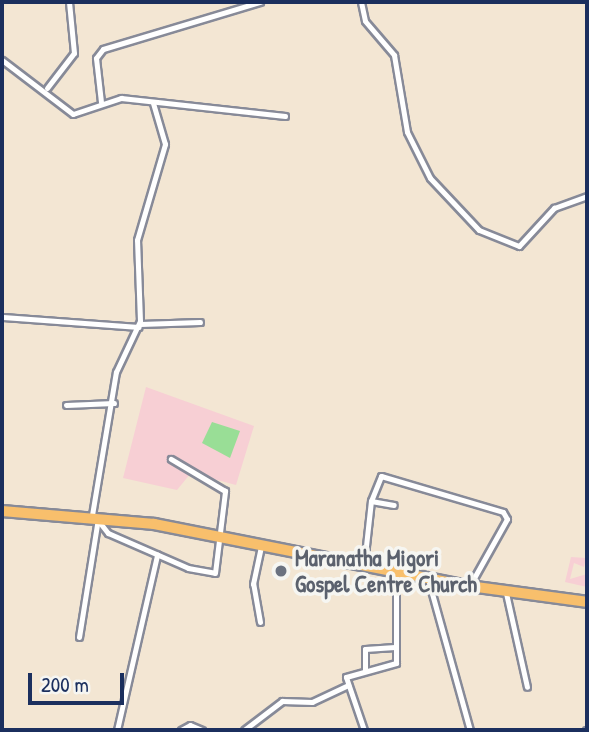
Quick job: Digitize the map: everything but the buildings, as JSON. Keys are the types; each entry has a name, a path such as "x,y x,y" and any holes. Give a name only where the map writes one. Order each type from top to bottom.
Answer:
{"highway":[{"path":"2,511 95,519 220,537 396,570 469,587 587,602"}],"street":[{"path":"47,88 74,53 69,2"},
{"path":"101,102 96,58 103,49 260,2"},
{"path":"361,2 365,21 394,55 409,137 437,188 479,230 519,246 557,205 587,196"},
{"path":"2,60 47,88 73,114 101,102 153,103 285,116"},
{"path":"79,636 114,403 116,372 139,325 137,240 165,144 153,103"},
{"path":"4,317 139,325 200,322"},
{"path":"66,405 114,403"},
{"path":"95,519 157,555 213,573 225,491 171,459"},
{"path":"364,564 371,501 381,476 503,512 507,519 469,587"},
{"path":"371,501 394,505"},
{"path":"260,622 253,584 261,545"},
{"path":"117,730 157,555"},
{"path":"364,730 346,676 395,664 396,570"},
{"path":"428,579 470,730"},
{"path":"506,593 527,687"},
{"path":"365,671 365,649 396,647"},
{"path":"244,730 282,701 312,702 348,685"},
{"path":"181,730 190,725 202,730"}],"shaded area":[{"path":"146,387 254,426 236,485 191,473 177,490 123,478"},
{"path":"571,557 586,558 584,567 574,563 570,579 587,574 587,587 565,582"}],"green space":[{"path":"212,422 240,431 230,458 202,443"}],"place":[{"name":"Maranatha Migori Gospel Centre Church","path":"281,571"}]}
